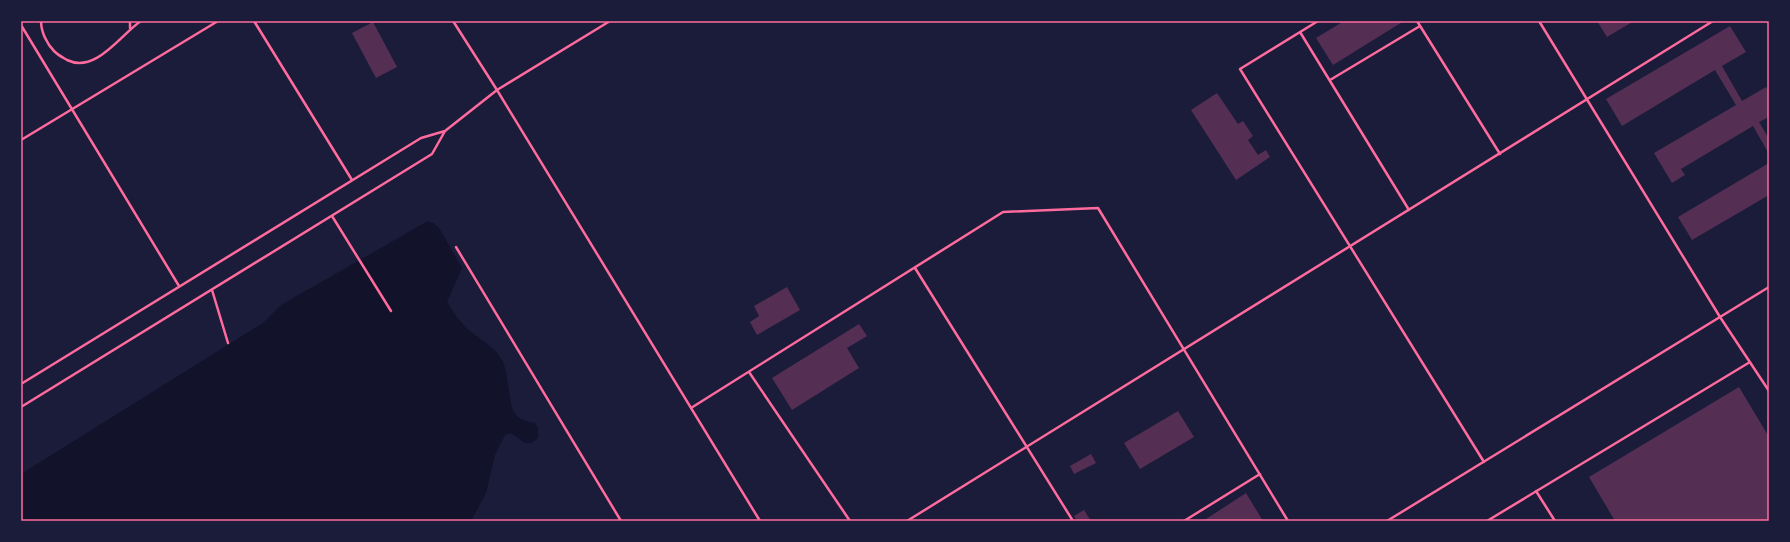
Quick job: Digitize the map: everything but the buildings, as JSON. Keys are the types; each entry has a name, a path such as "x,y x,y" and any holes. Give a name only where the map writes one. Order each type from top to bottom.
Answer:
{"lane":[{"path":"21,140 218,21"},
{"path":"254,21 352,180"},
{"path":"453,21 498,90 760,521"},
{"path":"21,384 421,138 445,131 498,90 610,21"},
{"path":"1318,21 1240,69 1484,462"},
{"path":"1417,21 1500,154"},
{"path":"1539,21 1720,317 1769,391"},
{"path":"907,521 1713,21"},
{"path":"21,25 179,286"},
{"path":"1330,80 1420,26"},
{"path":"1300,32 1409,210"},
{"path":"21,407 432,154 445,131"},
{"path":"691,408 1003,212 1098,208 1288,521"},
{"path":"332,216 391,311"},
{"path":"456,247 621,521"},
{"path":"915,268 1073,521"},
{"path":"1387,521 1769,287"},
{"path":"212,290 228,343"},
{"path":"1487,521 1750,362"},
{"path":"749,372 850,521"},
{"path":"1184,521 1260,474"},
{"path":"1536,491 1555,521"}],"path":[{"path":"41,21 48,44 56,54 70,61 85,62 99,57 122,38 130,28 141,21"},
{"path":"130,21 130,28"}],"shaded area":[{"path":"428,221 435,224 439,228 462,268 447,302 463,324 490,346 499,356 503,362 507,375 510,399 514,412 520,418 535,423 538,428 538,438 533,442 524,442 513,435 505,435 495,455 486,493 471,521 21,521 21,474 263,323 281,305"}]}
